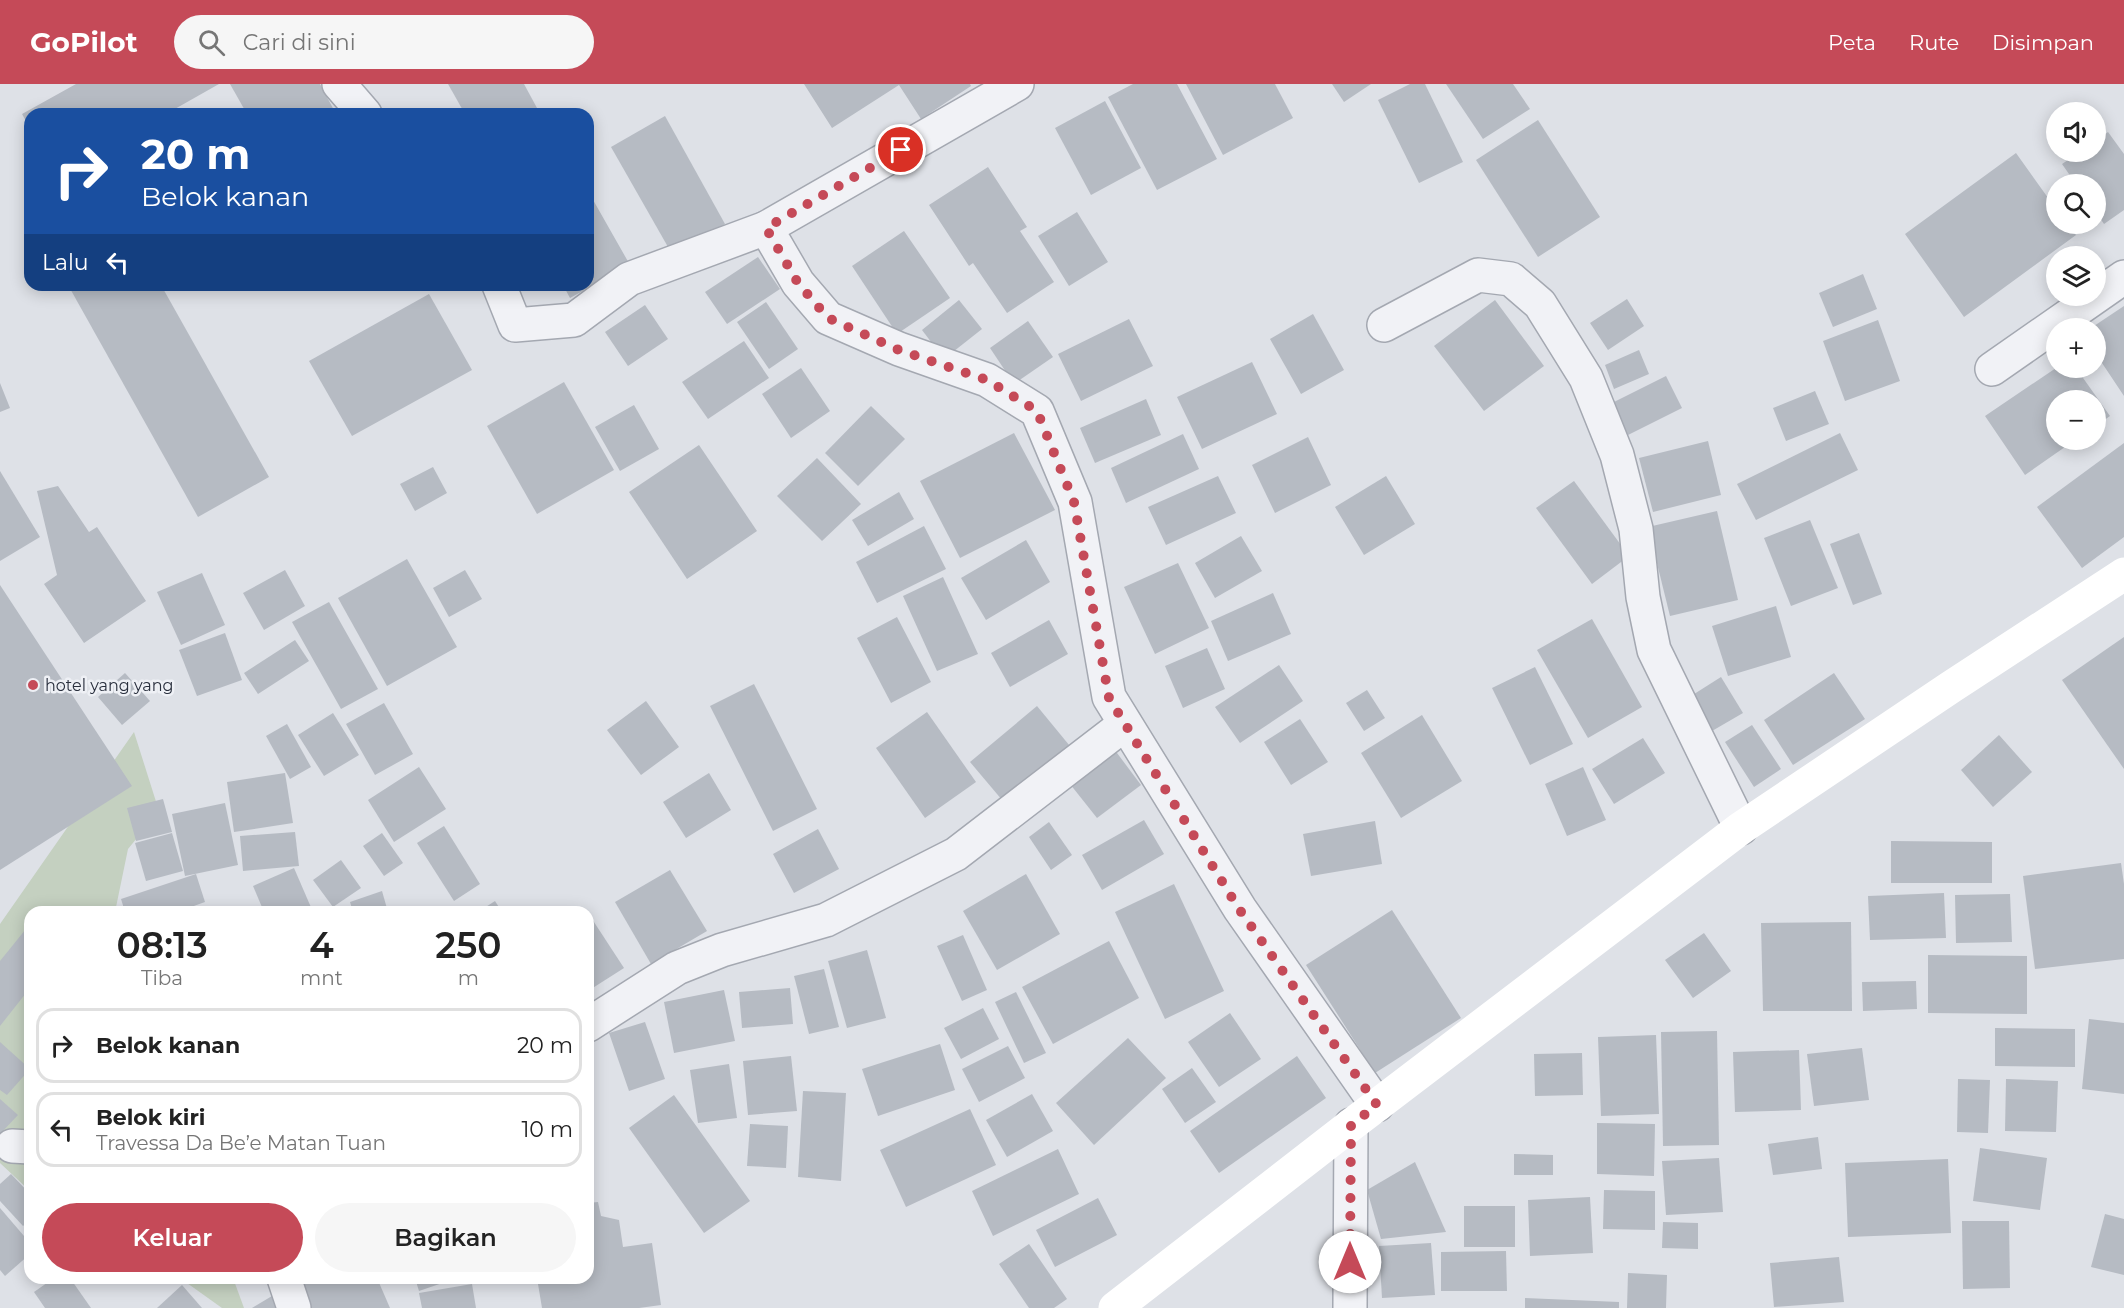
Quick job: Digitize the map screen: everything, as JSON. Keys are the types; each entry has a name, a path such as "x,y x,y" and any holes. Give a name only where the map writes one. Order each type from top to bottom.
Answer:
{"main road":[{"path":"1115,1308 1741,828 2124,574"}],"street":[{"path":"339,84 360,108"},
{"path":"501,291 515,325 574,320 629,279 766,228 1017,84"},
{"path":"766,228 798,283 828,318 899,350 987,380 1037,411 1074,502 1109,698 1239,909 1377,1105"},
{"path":"1384,325 1478,275 1511,279 1540,304 1586,378 1617,455 1636,529 1643,597 1654,650 1741,828"},
{"path":"1992,369 2124,277"},
{"path":"594,1022 677,968 722,950 826,920 956,854 1125,724"},
{"path":"1350,1308 1351,1125"},
{"path":"286,1284 294,1308"}],"green space":[{"path":"134,732 159,811 128,849 116,906 24,906 24,1185 0,1163 0,924"},
{"path":"188,1284 235,1284 244,1308 222,1308"}],"building":[{"path":"76,84 219,84 177,108 33,108"},
{"path":"230,84 320,84 333,108 244,108"},
{"path":"448,84 524,84 537,108 462,108"},
{"path":"804,84 970,84 971,86 921,119 899,85 832,128"},
{"path":"1133,84 1177,84 1217,159 1157,190 1108,97"},
{"path":"1186,84 1275,84 1293,118 1223,155"},
{"path":"1332,84 1371,84 1344,102"},
{"path":"1410,84 1425,84 1463,162 1419,183 1378,100"},
{"path":"1446,84 1513,84 1530,109 1483,139"},
{"path":"1105,101 1141,168 1091,195 1055,128"},
{"path":"665,116 725,224 672,254 611,147"},
{"path":"1538,120 1600,217 1538,257 1476,160"},
{"path":"2108,132 2124,154 2124,210 2106,223 2106,174 2069,174 2062,164 2065,162 2106,162 2106,134"},
{"path":"2016,153 2046,195 2046,234 2076,235 2061,246 2046,246 2046,257 1964,317 1905,234"},
{"path":"988,167 1027,227 1020,231 1054,282 1007,313 973,263 969,266 929,205"},
{"path":"594,202 630,265 594,285"},
{"path":"1077,212 1108,262 1069,286 1038,236"},
{"path":"904,231 950,298 897,334 852,266"},
{"path":"758,257 780,289 727,324 705,292"},
{"path":"1863,274 1877,309 1833,327 1819,293"},
{"path":"71,291 164,291 269,477 198,517"},
{"path":"566,291 583,291 570,298"},
{"path":"429,294 472,370 352,436 309,361"},
{"path":"1627,299 1644,326 1608,350 1590,323"},
{"path":"959,300 982,329 944,359 922,330"},
{"path":"1495,300 1544,366 1484,411 1434,346"},
{"path":"766,302 798,349 769,369 737,322"},
{"path":"645,305 668,339 628,366 605,332"},
{"path":"2124,306 2124,396 2106,369 2106,318"},
{"path":"1313,314 1344,370 1301,394 1270,339"},
{"path":"1129,319 1153,366 1081,401 1058,354"},
{"path":"1878,320 1900,381 1845,401 1823,341"},
{"path":"1028,321 1053,357 1014,384 990,348"},
{"path":"744,341 769,378 708,419 682,382"},
{"path":"1639,350 1649,374 1614,389 1605,365"},
{"path":"1252,362 1277,414 1202,449 1177,397"},
{"path":"801,368 830,411 791,438 762,394"},
{"path":"2046,375 2046,378 2083,378 2092,390 2046,390 2046,450 2061,450 2025,475 1985,416"},
{"path":"1666,376 1682,408 1628,435 1612,403"},
{"path":"564,382 614,470 537,514 487,426"},
{"path":"0,383 10,408 0,412"},
{"path":"1815,391 1829,424 1786,441 1773,408"},
{"path":"1146,399 1161,435 1095,463 1080,428"},
{"path":"634,405 659,449 620,471 595,427"},
{"path":"871,406 905,439 858,486 825,453"},
{"path":"1014,433 1055,510 960,558 920,481"},
{"path":"1840,433 1858,470 1756,520 1737,484"},
{"path":"1183,434 1199,469 1126,503 1111,468"},
{"path":"1308,437 1331,485 1275,513 1252,465"},
{"path":"1708,441 1721,495 1653,512 1639,458"},
{"path":"2124,443 2124,537 2082,568 2037,507"},
{"path":"699,445 757,531 687,579 629,492"},
{"path":"817,458 861,504 822,541 777,496"},
{"path":"433,467 447,493 415,511 400,484"},
{"path":"0,471 40,537 0,561"},
{"path":"1218,476 1236,513 1166,545 1148,507"},
{"path":"1386,476 1415,524 1364,555 1335,507"},
{"path":"1574,481 1629,556 1592,584 1536,508"},
{"path":"58,486 89,532 97,527 146,601 84,643 44,584 57,575 37,491"},
{"path":"899,492 914,519 868,546 852,520"},
{"path":"1717,511 1738,600 1670,616 1648,527"},
{"path":"1810,520 1838,588 1791,606 1764,538"},
{"path":"924,526 946,569 877,603 856,562"},
{"path":"1859,533 1882,594 1853,605 1830,544"},
{"path":"1241,536 1262,571 1215,598 1195,563"},
{"path":"1026,540 1050,582 986,620 961,578"},
{"path":"407,559 457,647 387,686 338,598"},
{"path":"1178,563 1209,628 1155,654 1124,587"},
{"path":"285,570 305,606 264,630 243,593"},
{"path":"465,570 482,599 449,617 433,588"},
{"path":"202,573 225,625 181,645 157,592"},
{"path":"943,577 978,654 937,671 903,596"},
{"name":"hotel yang yang","path":"0,585 132,786 0,870"},
{"path":"1273,593 1291,634 1228,661 1211,621"},
{"path":"329,602 378,689 341,709 292,622"},
{"path":"1776,606 1791,657 1728,676 1712,626"},
{"path":"897,617 931,682 891,703 857,638"},
{"path":"1592,619 1642,707 1588,738 1537,650"},
{"path":"1049,620 1068,654 1010,687 991,653"},
{"path":"225,633 242,680 197,696 179,650"},
{"path":"2124,637 2124,769 2062,680"},
{"path":"295,640 309,661 258,694 244,673"},
{"path":"1207,648 1225,689 1183,708 1165,666"},
{"path":"1279,665 1303,701 1240,743 1215,707"},
{"path":"1535,667 1573,744 1530,765 1492,688"},
{"path":"125,673 150,701 122,725 98,697"},
{"path":"1834,673 1865,719 1793,765 1764,720"},
{"path":"1721,677 1743,713 1712,731 1691,696"},
{"path":"754,684 817,809 773,831 710,706"},
{"path":"1367,690 1385,718 1364,731 1346,703"},
{"path":"646,701 679,747 641,775 607,730"},
{"path":"384,703 413,754 375,775 346,724"},
{"path":"1037,706 1074,751 1008,807 970,762"},
{"path":"927,712 976,782 925,818 876,748"},
{"path":"333,713 359,755 324,776 298,735"},
{"path":"1422,715 1462,781 1401,818 1361,753"},
{"path":"1300,719 1328,762 1291,785 1264,742"},
{"path":"287,724 311,767 290,779 266,736"},
{"path":"1752,725 1781,769 1754,787 1725,742"},
{"path":"1999,735 2032,772 1993,807 1961,770"},
{"path":"1643,738 1665,773 1614,804 1592,769"},
{"path":"1114,749 1141,785 1097,818 1070,784"},
{"path":"419,767 446,809 394,842 368,800"},
{"path":"1583,767 1606,820 1567,836 1545,784"},
{"path":"285,773 293,823 234,832 227,782"},
{"path":"709,773 731,810 686,838 663,802"},
{"path":"163,799 172,832 136,841 127,808"},
{"path":"225,803 238,865 185,876 172,814"},
{"path":"1144,820 1164,854 1102,890 1082,855"},
{"path":"1375,821 1382,864 1311,876 1303,834"},
{"path":"1049,822 1072,855 1051,870 1029,837"},
{"path":"444,826 480,884 454,901 417,843"},
{"path":"818,829 839,869 794,893 773,854"},
{"path":"295,832 299,866 243,871 240,836"},
{"path":"172,833 183,871 146,881 135,843"},
{"path":"382,833 403,863 384,876 363,846"},
{"path":"1891,841 1992,842 1992,883 1891,883"},
{"path":"341,860 361,888 332,906 313,880"},
{"path":"2121,863 2124,884 2124,959 2035,969 2023,876"},
{"path":"294,868 310,906 261,906 253,886"},
{"path":"670,870 707,931 651,964 615,902"},
{"path":"196,874 205,902 194,906 123,906 121,899"},
{"path":"1026,874 1060,934 997,970 963,911"},
{"path":"1174,884 1224,991 1165,1019 1115,912"},
{"path":"382,891 386,906 351,906 350,902"},
{"path":"1944,893 1946,938 1870,940 1868,896"},
{"path":"2010,894 2012,942 1956,943 1955,895"},
{"path":"495,901 498,906 487,906"},
{"path":"1392,910 1461,1018 1375,1073 1306,965"},
{"path":"594,922 624,968 594,987"},
{"path":"1851,922 1852,1011 1763,1011 1761,923"},
{"path":"24,931 24,996 0,1026 0,961"},
{"path":"1704,933 1731,971 1693,998 1665,960"},
{"path":"963,935 987,990 962,1001 937,946"},
{"path":"1109,941 1139,998 1053,1044 1022,987"},
{"path":"867,950 886,1018 847,1028 828,961"},
{"path":"1928,955 2027,956 2027,1014 1928,1013"},
{"path":"824,969 839,1027 809,1034 794,976"},
{"path":"1916,981 1917,1009 1863,1011 1862,982"},
{"path":"790,988 793,1024 742,1028 739,992"},
{"path":"724,990 735,1041 674,1053 664,1002"},
{"path":"1016,992 1046,1053 1024,1063 995,1002"},
{"path":"983,1008 999,1039 961,1059 944,1028"},
{"path":"1230,1013 1261,1059 1219,1087 1188,1042"},
{"path":"2089,1019 2124,1023 2124,1094 2082,1089"},
{"path":"645,1022 665,1079 629,1091 609,1033"},
{"path":"1995,1028 2075,1029 2075,1067 1995,1066"},
{"path":"1717,1031 1719,1145 1663,1146 1661,1032"},
{"path":"1656,1035 1659,1114 1601,1116 1598,1037"},
{"path":"1128,1038 1166,1078 1094,1145 1056,1103"},
{"path":"0,1042 24,1064 24,1076 7,1095 0,1090"},
{"path":"940,1044 955,1090 878,1116 862,1069"},
{"path":"1008,1046 1025,1078 979,1102 962,1069"},
{"path":"1862,1048 1869,1100 1814,1106 1807,1054"},
{"path":"1799,1050 1801,1110 1735,1112 1733,1052"},
{"path":"1582,1053 1583,1095 1535,1096 1534,1054"},
{"path":"791,1056 797,1111 748,1115 743,1061"},
{"path":"1297,1056 1326,1098 1219,1173 1190,1131"},
{"path":"729,1064 737,1118 698,1123 690,1070"},
{"path":"1192,1068 1216,1102 1185,1123 1162,1089"},
{"path":"1958,1079 1990,1080 1988,1133 1957,1132"},
{"path":"2006,1079 2058,1081 2056,1132 2005,1131"},
{"path":"803,1091 846,1093 841,1181 798,1177"},
{"path":"1032,1094 1053,1131 1007,1157 986,1120"},
{"path":"674,1095 750,1201 704,1233 629,1128"},
{"path":"0,1099 18,1115 0,1134"},
{"path":"970,1109 996,1165 906,1207 880,1150"},
{"path":"1597,1123 1655,1124 1654,1176 1597,1174"},
{"path":"750,1124 788,1126 786,1168 747,1166"},
{"path":"1818,1137 1822,1169 1773,1175 1768,1144"},
{"path":"1980,1148 2047,1158 2040,1210 1973,1201"},
{"path":"1058,1149 1079,1194 993,1236 972,1191"},
{"path":"1514,1154 1553,1155 1553,1175 1514,1175"},
{"path":"1719,1158 1723,1212 1666,1215 1662,1161"},
{"path":"1948,1159 1951,1233 1848,1237 1845,1163"},
{"path":"1415,1162 1446,1232 1381,1239 1367,1190"},
{"path":"11,1174 24,1188 23,1226 0,1201 0,1184"},
{"path":"1604,1190 1655,1191 1655,1230 1603,1229"},
{"path":"1590,1197 1593,1253 1530,1256 1528,1200"},
{"path":"1098,1198 1117,1235 1055,1267 1036,1230"},
{"path":"594,1202 598,1202 601,1216 619,1220 623,1247 652,1243 661,1305 639,1308 542,1308 538,1284 594,1284"},
{"path":"1464,1206 1515,1206 1515,1247 1464,1247"},
{"path":"0,1208 24,1236 24,1259 5,1276 0,1270"},
{"path":"2105,1214 2124,1219 2124,1275 2091,1267"},
{"path":"1962,1221 2009,1221 2010,1288 1963,1289"},
{"path":"1663,1222 1698,1223 1698,1249 1662,1248"},
{"path":"1431,1243 1435,1295 1382,1298 1379,1246"},
{"path":"1029,1244 1067,1299 1054,1308 1029,1308 999,1264"},
{"path":"1506,1251 1507,1291 1441,1291 1441,1252"},
{"path":"1839,1257 1844,1302 1774,1307 1770,1263"},
{"path":"1628,1273 1667,1275 1666,1308 1627,1308"},
{"path":"45,1284 74,1284 91,1308 45,1308 34,1292"},
{"path":"300,1284 380,1284 390,1308 310,1308"},
{"path":"417,1284 439,1284 419,1291"},
{"path":"472,1284 476,1308 422,1308 419,1293"},
{"path":"182,1285 202,1308 157,1308"},
{"path":"277,1293 286,1308 252,1308"},
{"path":"1525,1298 1619,1302 1619,1308 1525,1308"}],"place":[{"name":"hotel yang yang","path":"33,685"}],"route":[{"path":"901,150 766,228 798,283 828,318 899,350 987,380 1037,411 1074,502 1109,698 1239,909 1377,1105 1351,1125 1350,1262"}]}
